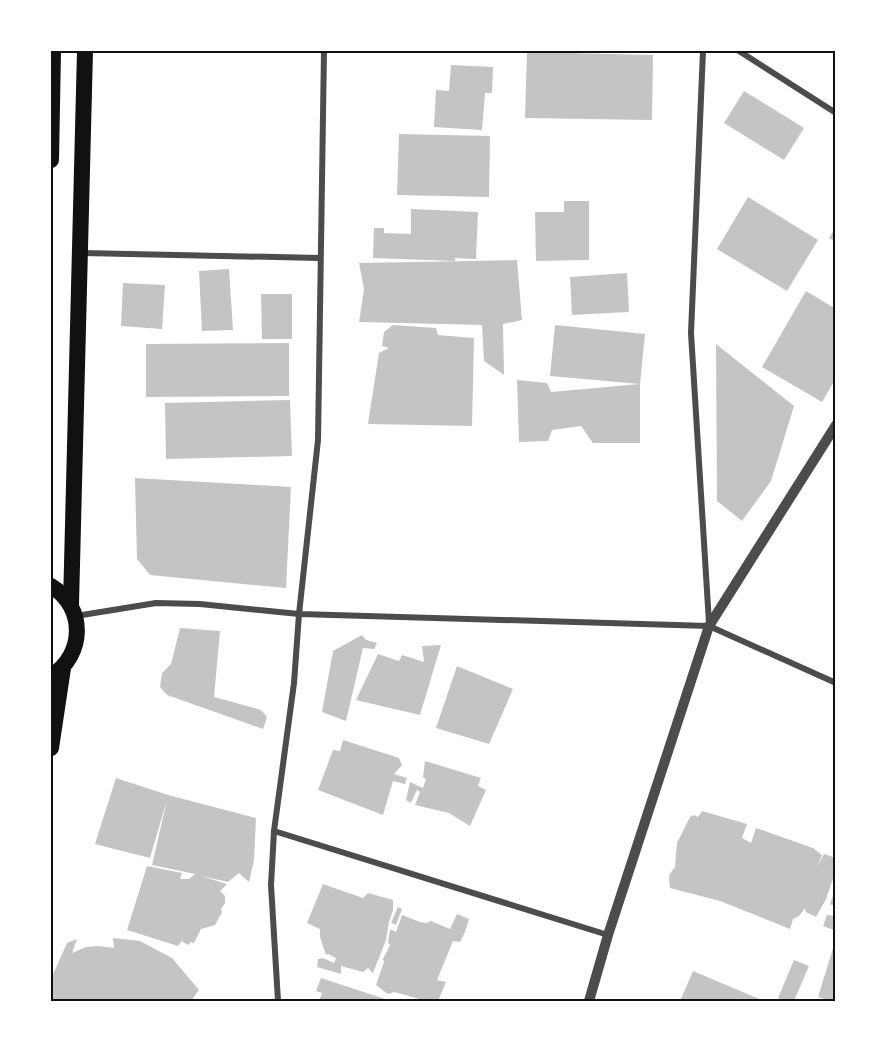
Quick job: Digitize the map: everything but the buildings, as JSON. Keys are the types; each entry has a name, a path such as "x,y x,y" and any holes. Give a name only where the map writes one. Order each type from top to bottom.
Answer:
{"highway":[{"path":"51,160 53,51"},
{"path":"51,748 57,672 71,657 78,630 73,610 85,51"},
{"path":"51,586 63,595 73,610"}],"street":[{"path":"278,1001 271,885 274,831 294,683 299,614 318,440 324,51"},
{"path":"703,51 691,333 709,626"},
{"path":"739,51 836,112"},
{"path":"79,253 320,258"},
{"path":"589,1001 608,935 709,626 836,425"},
{"path":"73,610 156,603 200,604 299,614 709,626 836,683"},
{"path":"274,831 608,935"}]}
